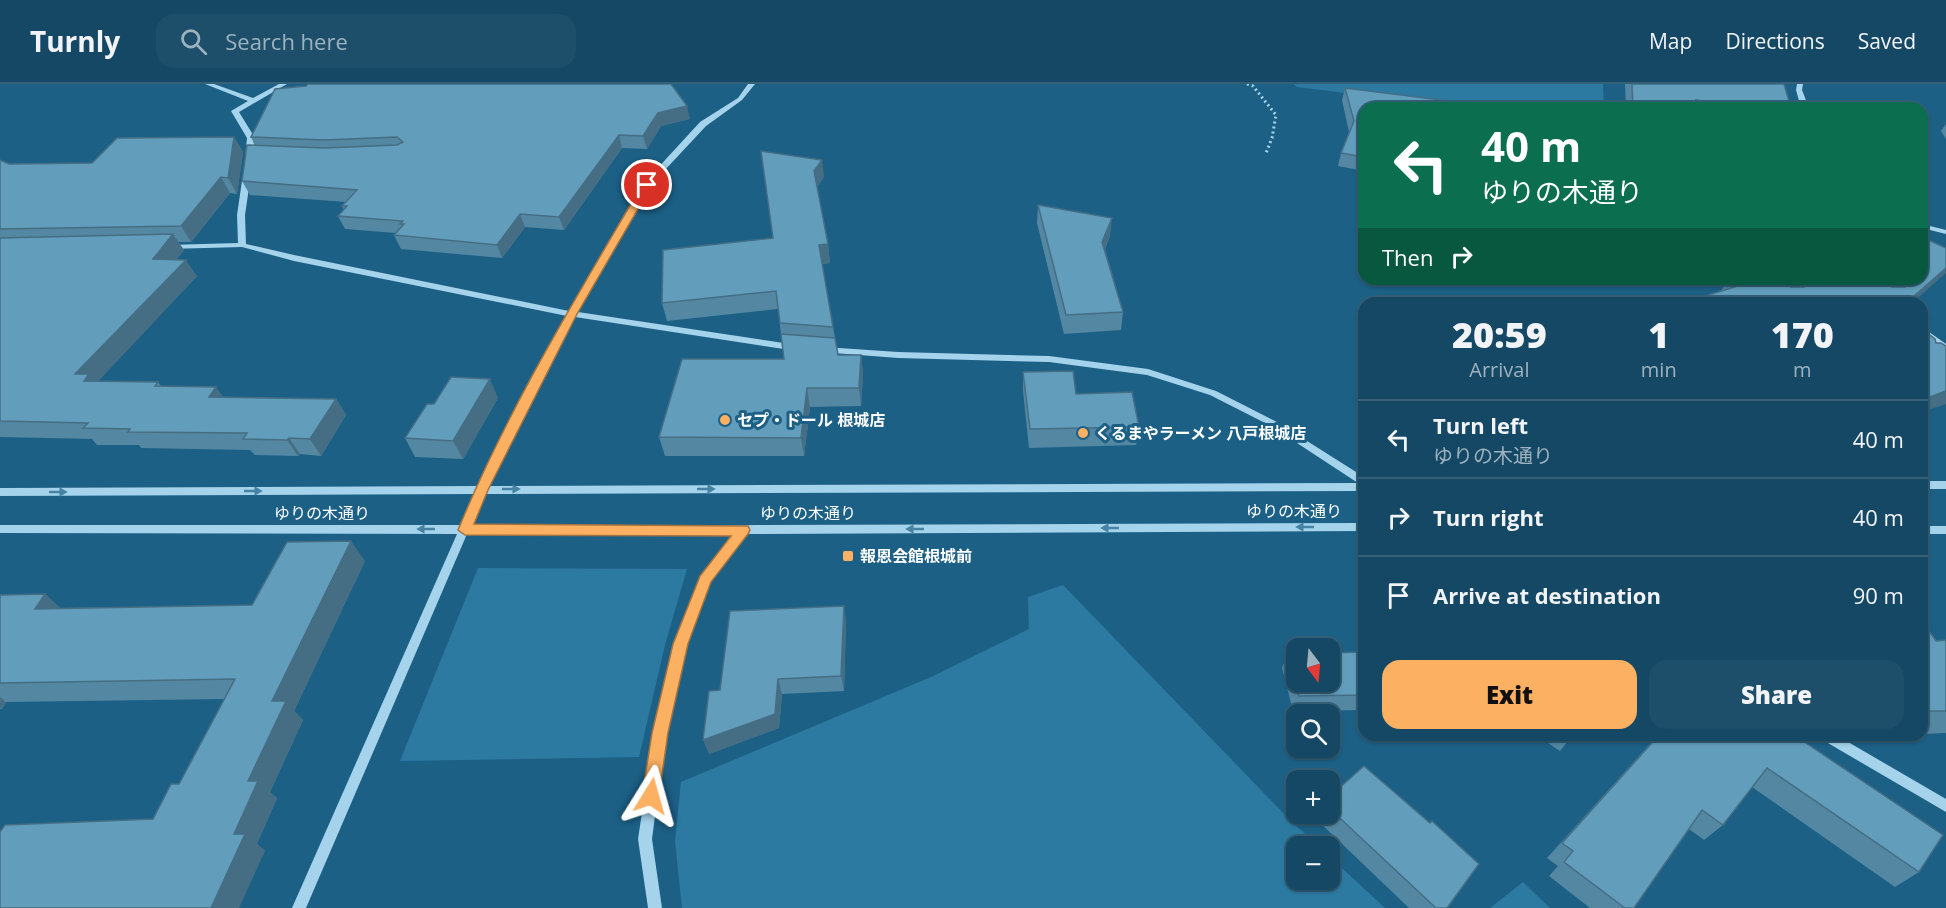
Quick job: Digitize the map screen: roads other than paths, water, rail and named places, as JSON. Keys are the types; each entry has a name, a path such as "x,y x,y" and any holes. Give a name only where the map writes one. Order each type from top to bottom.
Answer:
{"street":[{"path":"208,84 254,101"},
{"path":"242,245 241,215 251,138 235,111 284,84"},
{"path":"299,908 481,490 572,314 647,185 703,124 740,99 752,84"},
{"path":"1800,84 1799,90 1803,102"},
{"path":"249,154 261,154"},
{"path":"1928,228 1946,232"},
{"path":"161,247 242,245 294,258 572,314 806,349"},
{"path":"1928,335 1946,349 1930,353"},
{"path":"817,349 898,355 1049,359 1148,372 1213,393 1264,419 1358,478"},
{"path":"1928,485 1946,484"},
{"name":"ゆりの木通り","path":"0,492 1358,487"},
{"name":"ゆりの木通り","path":"0,529 743,530 1358,527"},
{"path":"655,908 645,839 660,733 681,644 705,580 743,530"},
{"path":"1928,530 1946,530"},
{"path":"1836,741 1946,806"}],"place":[{"name":"セプ・ドール 根城店","path":"725,420"},
{"name":"くるまやラーメン 八戸根城店","path":"1083,433"},
{"name":"報恩会館根城前","path":"848,556"}]}
